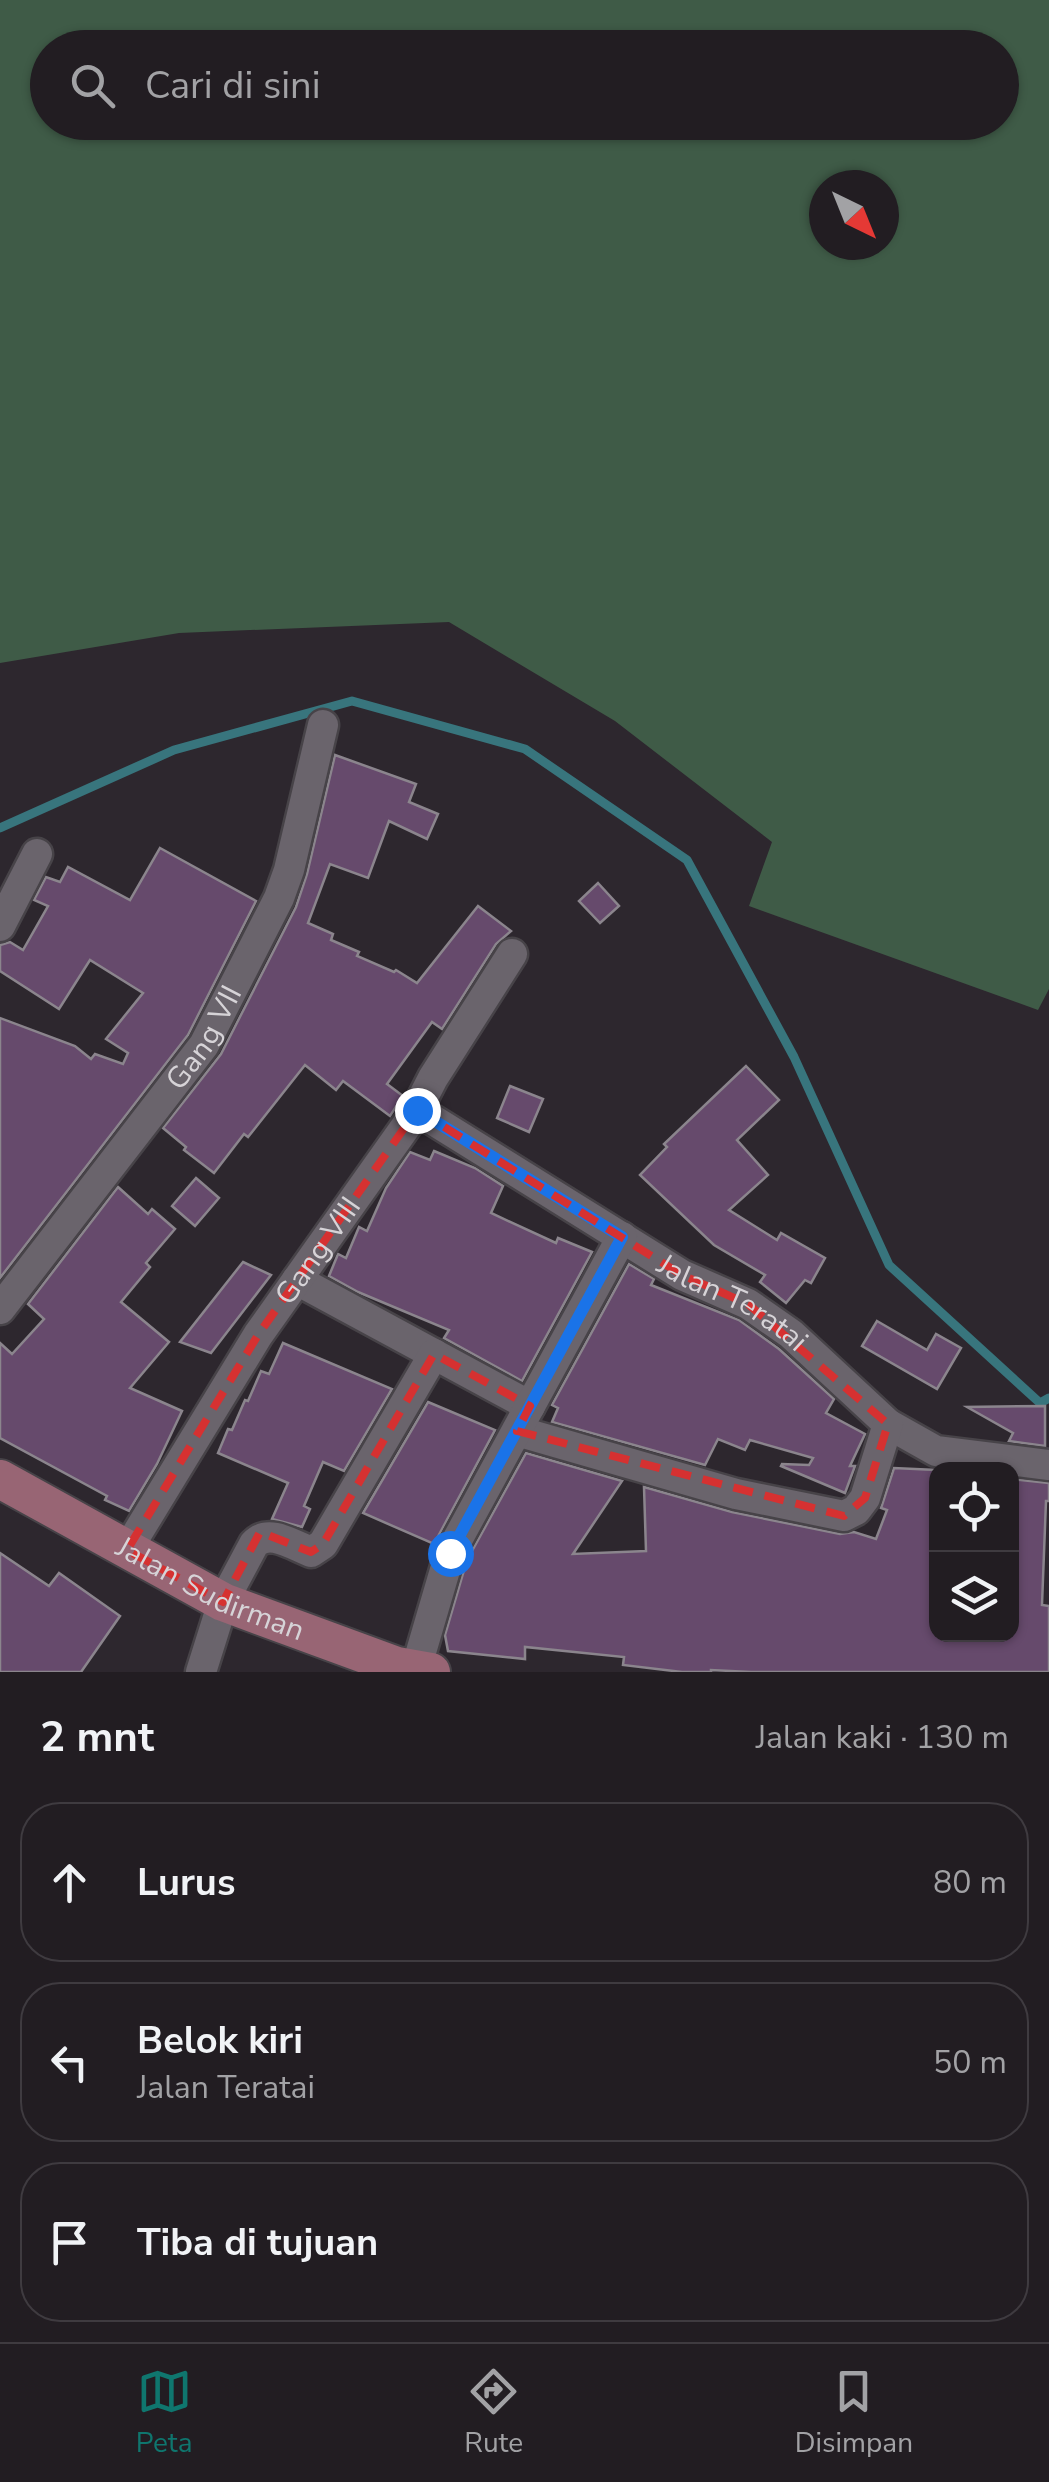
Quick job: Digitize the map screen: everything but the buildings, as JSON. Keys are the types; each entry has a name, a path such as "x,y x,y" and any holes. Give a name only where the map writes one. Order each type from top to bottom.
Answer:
{"main road":[{"name":"Jalan Sudirman","path":"0,1478 222,1602 416,1670"}],"street":[{"name":"Gang VII","path":"0,1309 204,1044 290,870 323,725"},
{"path":"0,926 37,854"},
{"name":"Gang VIII","path":"127,1550 258,1334 417,1110 512,954"},
{"name":"Jalan Teratai","path":"417,1110 682,1275 748,1304 791,1334 888,1424 936,1451 1049,1465"},
{"path":"416,1670 450,1553 622,1237"},
{"path":"297,1280 434,1354 523,1419 736,1494 844,1516 856,1510 864,1498 888,1424"},
{"path":"201,1672 222,1602 254,1544 269,1536 311,1552 323,1544 434,1354"}],"highlighted area":[{"path":"417,1110 682,1275 748,1304 888,1424 865,1498 844,1516 517,1431 530,1406 434,1354 323,1544 311,1552 260,1532 223,1602 127,1550 258,1335"}],"green space":[{"path":"0,0 1049,0 1049,989 1038,1010 749,906 772,842 615,721 449,622 179,633 0,663"}],"waterway":[{"path":"0,828 174,750 352,701 525,749 687,860 794,1057 889,1265 1040,1403 1049,1398"}],"route":[{"path":"417,1110 622,1237 450,1553"}]}
